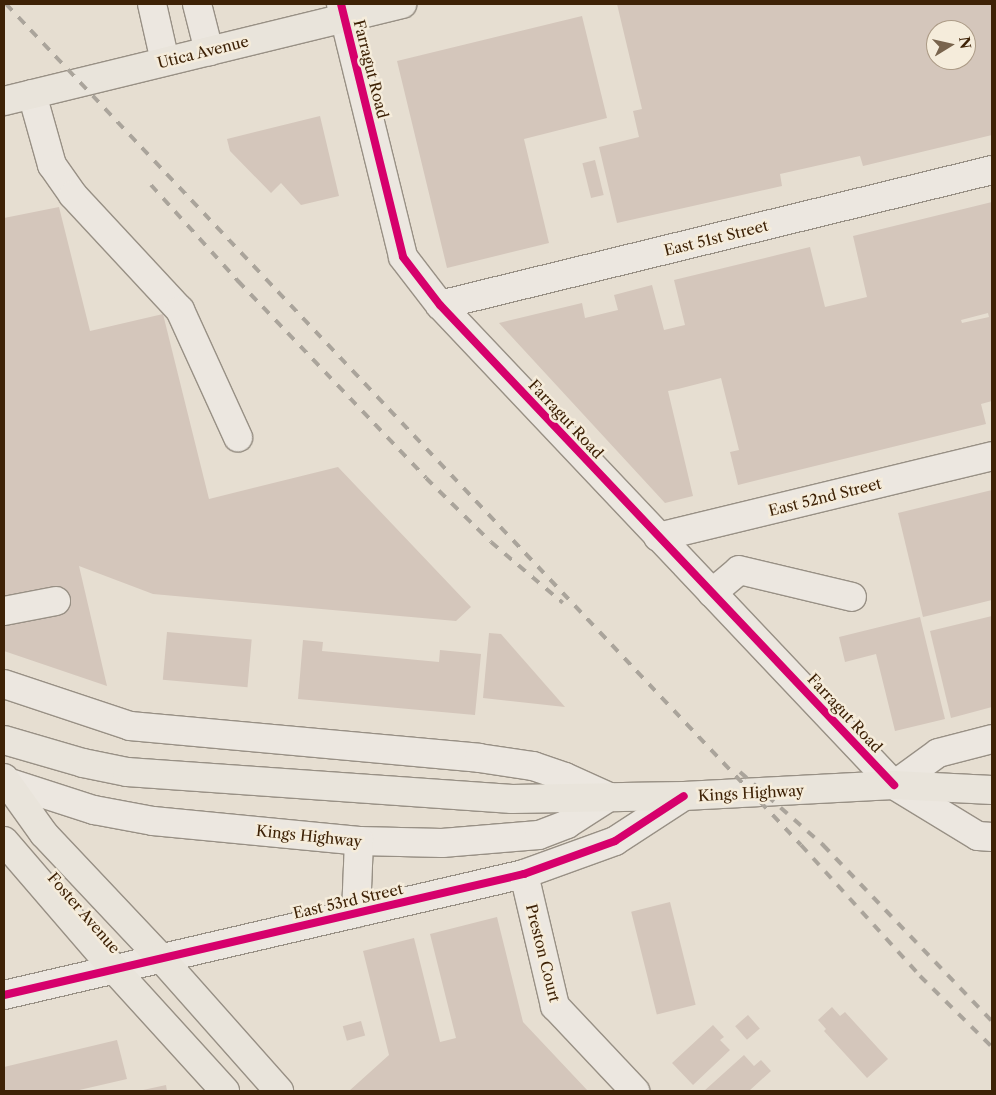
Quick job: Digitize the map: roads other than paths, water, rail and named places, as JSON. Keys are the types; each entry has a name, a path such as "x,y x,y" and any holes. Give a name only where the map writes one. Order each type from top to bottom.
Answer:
{"main road":[{"name":"Utica Avenue","path":"4,101 209,51 342,11 402,4"},
{"name":"Kings Highway","path":"4,740 83,763 127,772 512,799 684,796 894,785 992,790"},
{"name":"Foster Avenue","path":"5,780 44,834 161,958 279,1091"},
{"name":"Foster Avenue","path":"4,841 114,969 225,1091"}],"street":[{"path":"152,4 165,61"},
{"path":"197,4 209,51"},
{"name":"Farragut Road","path":"342,11 403,257 440,305 894,785"},
{"path":"32,94 52,164 73,195 180,310 238,438"},
{"name":"East 51st Street","path":"440,305 992,170"},
{"name":"East 52nd Street","path":"658,537 992,456"},
{"path":"712,593 739,570 852,597"},
{"path":"4,611 56,601"},
{"name":"Kings Highway","path":"4,684 130,726 480,758 532,766 565,777 609,797"},
{"path":"992,740 938,752 894,785 978,836 992,837"},
{"name":"Kings Highway","path":"5,780 94,810 153,821 359,841 442,843 539,835 567,824 609,797"},
{"name":"East 53rd Street","path":"4,995 524,874 616,840 684,796"},
{"path":"356,913 359,841"},
{"name":"Preston Court","path":"524,874 555,1006 635,1091"}],"railway":[{"path":"6,4 801,845 920,976 992,1047"},
{"path":"151,185 238,281 426,478 491,542 563,603"},
{"path":"740,772 823,845 992,1021"}]}
